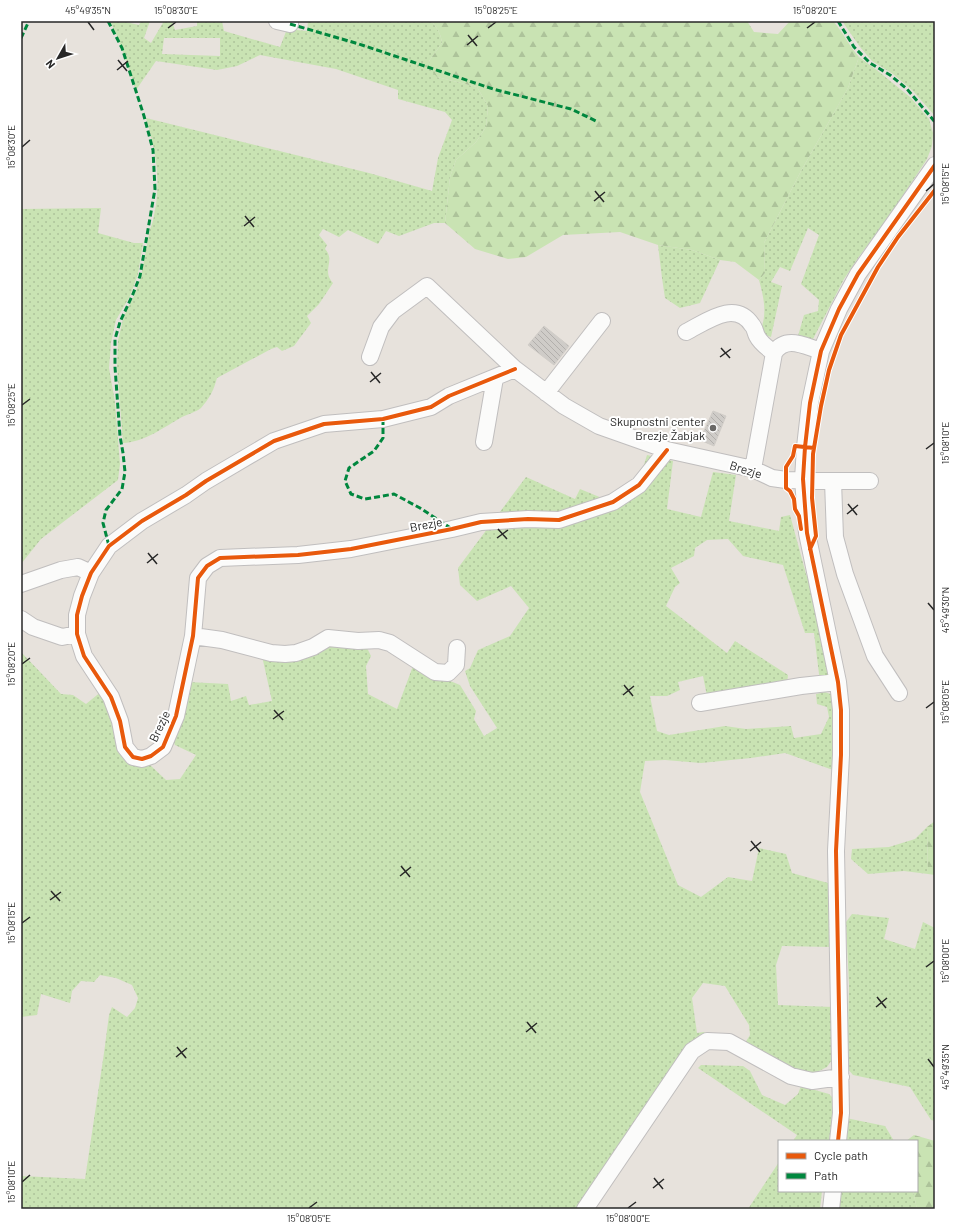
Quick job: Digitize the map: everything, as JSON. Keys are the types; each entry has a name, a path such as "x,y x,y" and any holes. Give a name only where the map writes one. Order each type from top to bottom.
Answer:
{"street":[{"path":"838,1140 841,1113 836,851 841,755 841,710 838,682 807,533 803,479 805,447 810,404 821,351 839,309 858,274 935,165"},
{"name":"Brezje","path":"370,357 381,327 393,311 427,286 515,369 564,406 599,426 667,450 753,469 772,478 786,480 803,479 870,481"},
{"path":"686,332 725,313 738,313 747,318 762,343 774,353"},
{"path":"546,393 602,321"},
{"path":"753,469 774,353 779,346 786,343 796,343 821,351"},
{"name":"Brezje","path":"515,369 449,396 431,407 383,419 324,424 274,442 206,481 186,495 142,521 108,546 91,572 82,596 78,615 77,634 84,656 111,697 120,721 125,747 133,757 142,759 151,756 163,747 176,716 193,636 198,578 208,566 220,558 298,555 351,549 481,522 528,519 559,520 613,502 638,485 667,450"},
{"path":"484,442 495,378"},
{"path":"833,481 835,537 845,574 875,656 899,693"},
{"path":"21,584 61,570 78,567 91,572"},
{"path":"21,619 33,627 62,637 77,634"},
{"path":"193,636 222,640 271,654 296,653 313,647 328,638 358,641 379,640 390,643 435,672 448,673 456,665 457,648"},
{"path":"700,703 801,686 838,682"},
{"path":"586,1209 692,1052 707,1041 729,1042 791,1076 812,1081 840,1077"},
{"path":"831,1209 833,1192"}],"green space":[{"path":"110,21 121,21 139,25 141,21 150,21 144,38 151,43 164,21 172,21 175,30 197,26 197,21 222,21 224,31 280,47 287,29 307,31 308,21 431,21 441,37 442,43 429,61 437,77 477,87 488,106 486,127 476,142 456,160 450,177 445,223 434,223 399,236 386,231 378,244 348,230 339,237 323,229 319,235 327,245 325,249 329,258 328,274 333,283 319,304 307,316 311,323 294,346 282,351 277,347 271,349 217,378 211,394 201,408 147,437 123,443 117,367 118,340 124,316 141,277 150,229 154,217 157,193 156,161 146,118 369,173 432,191 438,158 452,120 445,112 398,99 398,90 336,69 260,55 237,66 217,70 156,61 136,90 118,38","holes":["164,38 220,38 220,56 162,54"]},
{"path":"431,21 747,21 754,32 778,34 790,21 833,21 859,57 848,88 801,171 764,243 765,273 759,280 735,262 720,260 692,250 658,245 620,232 563,235 526,257 508,259 475,249 445,223 450,177 456,160 476,142 486,127 488,106 477,87 437,77 431,70 429,61 442,43 438,31"},
{"path":"842,21 935,21 935,116 913,91 893,74 872,61"},
{"path":"859,57 910,97 929,119 933,133 932,146 927,159 892,212 844,279 813,339 798,336 804,315 818,311 819,300 801,284 819,235 808,228 790,271 780,267 771,282 782,286 771,337 759,333 764,320 764,300 759,280 765,273 764,243 801,171 848,88"},
{"path":"101,208 98,233 134,243 143,243 138,274 130,296 116,320 111,343 109,368 115,402 120,464 118,480 41,539 21,564 21,209"},
{"path":"658,245 692,250 720,260 700,303 680,308 665,298"},
{"path":"647,455 673,461 667,509 701,517 713,472 736,475 729,521 779,531 781,517 790,515 806,574 815,596 829,672 826,682 820,682 814,633 805,633 783,565 743,556 728,539 707,540 695,548 694,556 671,568 680,583 675,587 666,606 727,653 735,641 788,675 787,684 707,696 703,676 678,682 680,690 667,696 650,696 657,731 669,735 725,726 746,729 791,726 794,738 821,734 829,717 827,707 817,704 816,694 825,692 833,695 833,770 785,753 701,763 665,760 645,761 640,792 678,885 701,897 728,877 752,881 759,848 786,854 792,873 828,883 831,947 782,946 776,965 778,1005 833,1007 836,1054 827,1067 811,1075 792,1072 745,1043 750,1035 749,1025 725,986 703,983 692,998 697,1033 704,1032 707,1035 615,1154 575,1209 21,1209 21,1176 85,1179 109,1015 112,1007 127,1017 135,1008 138,998 132,985 116,978 100,975 94,982 81,981 72,991 70,1003 41,994 37,1015 21,1017 21,652 61,694 73,695 86,704 102,691 124,759 130,765 149,764 166,780 180,779 196,755 175,745 171,736 188,682 228,684 231,701 246,696 249,705 272,701 262,656 326,644 367,648 371,656 366,666 368,694 397,709 413,666 460,685 476,711 474,719 484,736 497,728 470,686 465,671 470,668 478,650 510,636 529,608 511,586 477,601 460,585 458,568 526,477 575,499 580,489 619,505 634,496"},
{"path":"935,821 935,875 928,874 927,827"},
{"path":"927,827 928,874 904,871 868,874 851,859 852,849 889,847 915,839"},
{"path":"852,914 889,918 884,939 915,949 923,922 935,928 935,1121 931,1120 910,1087 853,1075 847,1068 849,985 846,922"},
{"path":"701,1065 743,1066 750,1071 762,1095 785,1105 798,1094 801,1086 829,1094 834,1099 829,1140 794,1140 797,1135 698,1068"},
{"path":"846,1118 885,1126 893,1140 844,1140"},
{"path":"914,1135 935,1141 935,1209 917,1209 913,1192 918,1192 918,1140 907,1140"},
{"path":"778,1164 778,1192 822,1192 820,1209 748,1209"},
{"path":"839,1192 913,1192 917,1209 837,1209"}],"building":[{"path":"544,326 569,346 554,365 528,345"},
{"name":"Skupnostni center Brezje Žabjak","path":"713,411 726,416 714,446 700,440"}],"marked path":[{"path":"21,38 29,21"},
{"path":"108,21 122,48 144,116 153,150 155,189 140,276 120,322 115,339 115,367 120,436 125,472 122,489 106,510 103,523 109,546"},
{"path":"838,21 854,47 870,63 890,75 907,89 935,122"},
{"path":"290,24 359,44 493,89 571,109 596,121"},
{"path":"383,419 383,438 374,451 349,468 345,481 351,494 365,499 394,494 420,508 452,529"}],"cycle path":[{"path":"838,1140 841,1113 836,851 841,755 841,710 838,682 807,533 803,479 805,447 810,403 821,351 839,309 858,274 935,165"},
{"path":"810,549 816,536 812,498 813,454 829,370 841,335 878,267 898,237 935,190"},
{"path":"515,369 449,396 431,407 383,419 324,424 274,441 142,521 109,546 91,573 82,596 77,615 77,634 84,656 111,697 120,721 125,747 133,757 142,759 151,756 163,747 176,716 193,636 198,578 207,566 220,558 298,555 351,549 481,522 528,519 559,520 613,502 639,485 667,450"},
{"path":"801,529 799,516 795,509 794,499 790,491 786,488 786,467 793,456 795,446 814,448"}],"place":[{"name":"Skupnostni center Brezje Žabjak","path":"713,428"}]}
